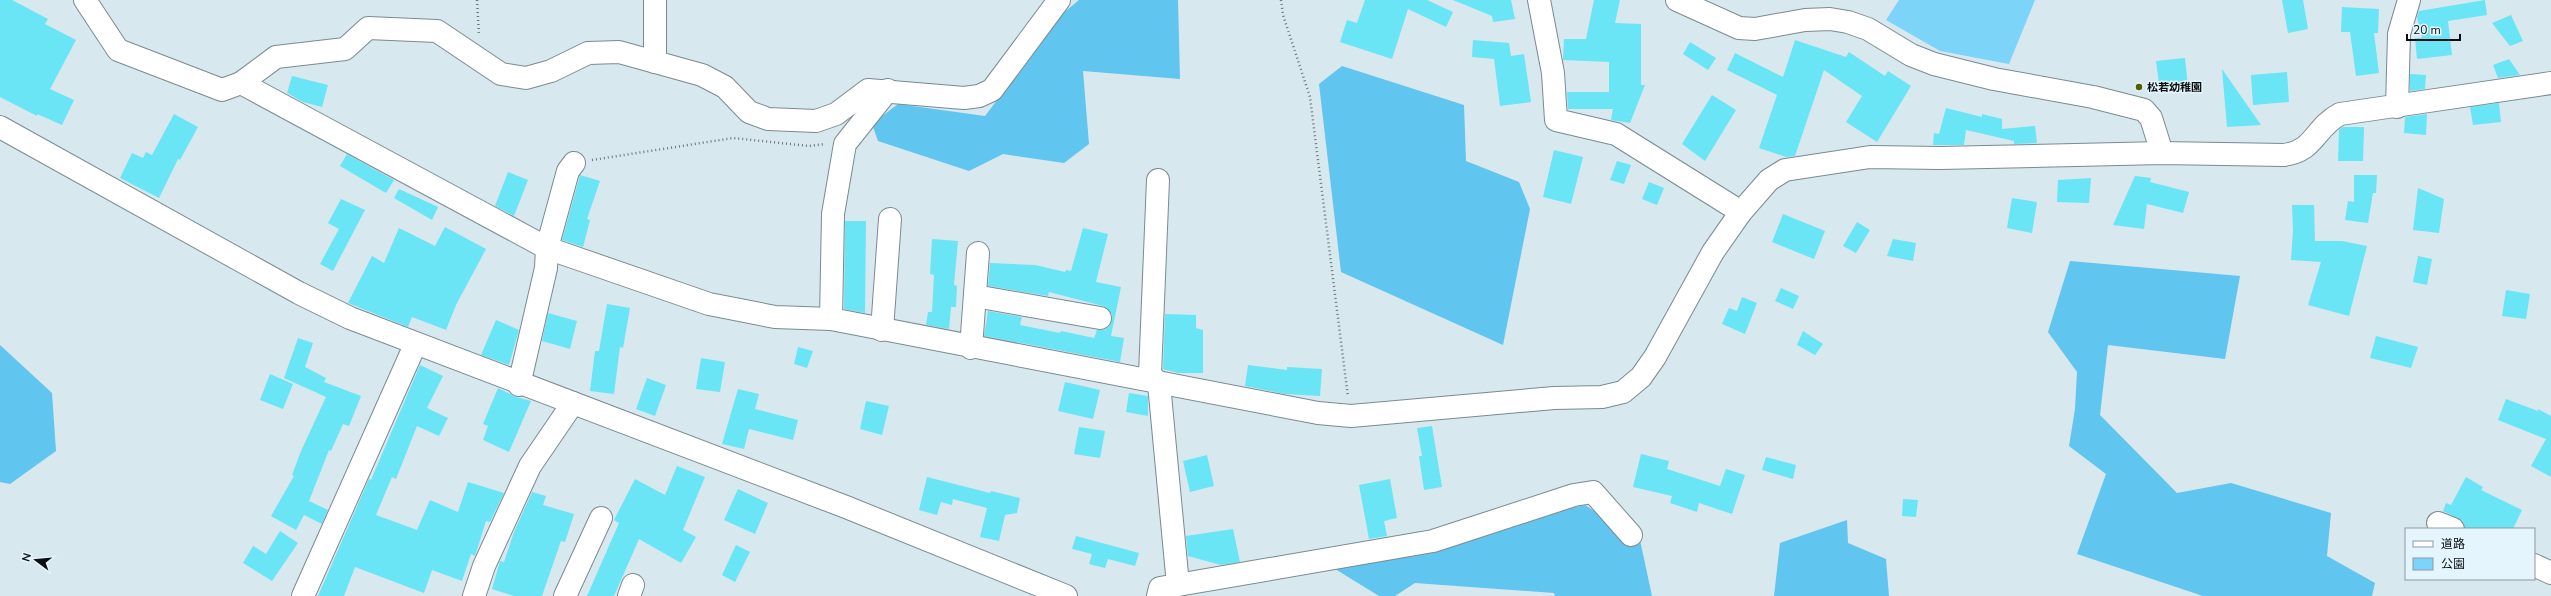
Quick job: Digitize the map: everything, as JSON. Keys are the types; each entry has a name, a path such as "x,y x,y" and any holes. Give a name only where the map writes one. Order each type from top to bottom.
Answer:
{"street":[{"path":"85,0 118,50 222,90 241,83 276,56 345,50 368,28 437,31 501,74 526,78 551,71 588,53 619,52 702,75 725,87 749,112 768,119 816,121 836,114 868,90 888,90 964,98 979,96 992,90 1059,0"},
{"path":"655,0 655,62"},
{"path":"1539,0 1553,73 1556,120 1616,134 1741,212"},
{"path":"1678,0 1740,28 1755,29 1824,19 1848,22 1868,29 1911,55 1934,64 1994,79 2093,97 2144,110 2151,118 2162,153"},
{"path":"2398,107 2399,34 2409,0"},
{"path":"241,83 547,248 709,304 775,317 831,319 971,348 1159,384 1318,413 1351,416 1554,398 1602,398 1623,392 1642,377 1655,357 1713,252 1741,212 1769,180 1785,170 1870,157 1948,158 2162,153 2299,153 2310,144 2327,121 2340,114 2398,107 2551,83"},
{"path":"831,319 833,214 845,144 888,90"},
{"path":"0,127 299,293 350,318 415,345 573,403 846,507 1066,596"},
{"path":"519,384 546,268 547,248 568,171 574,163"},
{"path":"1158,180 1150,374 1159,384 1178,585"},
{"path":"882,330 890,219"},
{"path":"971,348 978,253"},
{"path":"975,296 1100,318"},
{"path":"303,596 415,345"},
{"path":"474,596 484,566 530,466 573,403"},
{"path":"1158,596 1160,588 1433,541 1574,495 1593,492 1631,534"},
{"path":"565,596 601,518"},
{"path":"2535,565 2551,573"}],"path":[{"path":"478,0 481,60"},
{"path":"1281,0 1283,15 1310,97 1351,416"},
{"path":"574,163 733,138 810,146 824,145 829,140"}],"green space":[{"path":"1899,0 2035,0 2009,64 1940,51 1886,20"}],"shaded area":[{"path":"1079,0 1178,0 1180,79 1083,71 1089,144 1064,163 1003,154 969,171 878,141 872,124 898,104 985,116 1061,15"},
{"path":"1342,66 1464,105 1466,161 1519,182 1530,209 1503,345 1341,272 1319,84"},
{"path":"2070,261 2240,276 2225,359 2108,345 2100,415 2177,493 2231,483 2331,513 2327,556 2375,583 2372,596 2203,596 2077,554 2106,474 2069,446 2075,409 2077,372 2048,332"},
{"path":"0,345 52,393 56,451 10,484 0,482"},
{"path":"1585,505 1640,540 1652,596 1555,596 1554,593 1415,583 1395,596 1379,596 1327,564"},
{"path":"1847,520 1848,543 1886,559 1889,596 1774,596 1780,543"}],"building":[{"path":"0,0 12,0 48,19 45,24 76,40 50,89 74,100 62,125 37,114 37,116 0,97"},
{"path":"1365,0 1427,0 1453,12 1446,27 1408,9 1392,59 1340,42 1347,20 1357,23"},
{"path":"1453,0 1511,0 1515,19 1493,22 1492,16"},
{"path":"1594,0 1620,0 1615,23 1641,24 1641,85 1645,85 1630,123 1611,120 1613,109 1568,109 1567,92 1609,92 1609,62 1563,60 1564,39 1586,39"},
{"path":"2282,0 2303,0 2308,29 2288,33"},
{"path":"2485,0 2487,15 2448,21 2452,55 2417,59 2415,38 2422,38 2417,17 2419,11"},
{"path":"2342,7 2379,9 2378,33 2374,33 2379,73 2356,76 2350,32 2341,32"},
{"path":"2511,15 2523,41 2510,46 2492,23"},
{"path":"1473,40 1509,43 1511,56 1524,54 1531,102 1500,106 1494,59 1472,57"},
{"path":"1795,40 1846,57 1849,52 1885,76 1888,71 1911,86 1877,142 1846,122 1862,96 1824,70 1795,156 1786,157 1759,148 1777,95 1727,70 1735,53 1783,77"},
{"path":"1690,42 1716,58 1708,70 1683,54"},
{"path":"2185,58 2188,87 2160,91 2156,61"},
{"path":"2509,59 2520,75 2498,78 2493,65"},
{"path":"2222,69 2261,125 2227,127"},
{"path":"2287,72 2289,102 2253,105 2251,75"},
{"path":"2410,74 2426,75 2425,89 2410,91"},
{"path":"292,76 328,85 322,107 303,102 287,93"},
{"path":"1712,95 1736,110 1705,161 1682,144"},
{"path":"2499,103 2501,122 2473,125 2470,107"},
{"path":"1946,108 1982,117 1982,114 2002,119 2002,129 2035,126 2037,143 2014,144 2014,141 1966,130 1964,145 1933,145 1934,133 1939,134"},
{"path":"174,114 198,127 180,160 178,159 159,198 120,178 132,153 143,158 146,152 152,155"},
{"path":"2427,114 2426,135 2404,133 2405,117"},
{"path":"2343,127 2364,127 2363,161 2338,161 2339,130"},
{"path":"1554,150 1583,157 1571,204 1543,197"},
{"path":"347,154 394,180 386,193 340,166"},
{"path":"1617,161 1631,165 1624,184 1610,180"},
{"path":"508,172 528,180 514,216 495,206"},
{"path":"580,175 600,181 587,219 590,220 583,247 562,240"},
{"path":"2354,175 2377,175 2376,193 2373,193 2368,223 2345,220 2348,201 2354,202"},
{"path":"2135,176 2151,178 2150,182 2189,192 2183,213 2147,204 2144,229 2113,225"},
{"path":"2091,178 2089,203 2057,202 2058,180"},
{"path":"1649,182 1664,188 1657,205 1642,199"},
{"path":"2418,188 2444,199 2439,233 2413,230"},
{"path":"399,189 438,207 432,220 394,198"},
{"path":"2012,198 2037,202 2032,233 2007,228"},
{"path":"341,199 365,210 333,271 320,264 339,229 328,223"},
{"path":"2292,205 2314,205 2315,241 2342,241 2367,246 2349,316 2308,305 2321,262 2291,260 2293,230"},
{"path":"1783,214 1825,231 1814,259 1772,242"},
{"path":"845,221 866,221 865,313 844,309"},
{"path":"1857,222 1870,230 1856,253 1843,246"},
{"path":"445,227 486,249 456,305 446,330 412,317 408,327 348,303 372,256 384,263 399,228 435,246"},
{"path":"1083,228 1108,234 1096,282 1121,287 1111,336 1124,338 1120,362 984,336 988,311 1022,317 1020,325 1094,338 1097,330 1104,330 1109,326 1112,314 1103,306 1049,292 1048,296 988,286 990,263 1035,265 1065,272 1066,270 1071,271"},
{"path":"932,239 958,241 954,285 957,286 956,307 951,307 949,329 926,325 928,312 932,312 934,275 930,274"},
{"path":"1893,239 1916,243 1913,261 1887,256"},
{"path":"2418,256 2432,259 2427,285 2413,282"},
{"path":"1781,288 1799,296 1793,309 1775,301"},
{"path":"2506,290 2530,294 2526,319 2502,316"},
{"path":"1742,297 1757,303 1745,334 1722,324 1729,308 1737,311"},
{"path":"607,304 630,308 623,348 620,347 614,394 590,391 595,351 599,351"},
{"path":"548,313 577,321 570,349 542,341"},
{"path":"1165,314 1196,315 1196,328 1203,330 1203,373 1178,373 1163,369"},
{"path":"496,320 519,330 509,365 481,355"},
{"path":"1803,331 1823,344 1815,355 1797,345"},
{"path":"2376,336 2418,347 2411,368 2370,358"},
{"path":"298,338 313,343 305,367 326,378 324,382 361,396 349,426 343,424 331,451 329,450 309,501 328,510 322,524 304,515 296,530 271,516 294,476 292,475 301,451 326,397 284,378"},
{"path":"798,347 813,351 807,368 794,364"},
{"path":"701,358 725,362 720,392 696,389"},
{"path":"420,365 443,376 427,408 448,418 439,436 417,426 396,479 392,477 376,515 417,530 430,500 458,512 468,482 504,493 490,522 486,521 475,556 471,554 462,581 432,570 424,593 355,567 344,596 318,596 369,479 371,480"},
{"path":"1248,365 1287,370 1287,367 1322,369 1320,396 1285,394 1245,386"},
{"path":"270,374 293,384 283,409 260,400"},
{"path":"647,378 666,385 655,416 636,409"},
{"path":"1065,382 1100,390 1093,419 1058,411"},
{"path":"498,388 516,397 531,401 509,452 483,440 488,426 483,424"},
{"path":"738,389 759,394 755,409 798,420 793,440 749,429 744,449 722,444"},
{"path":"1129,393 1148,396 1148,416 1126,412"},
{"path":"2506,399 2538,411 2538,409 2551,416 2551,477 2531,466 2546,439 2498,420"},
{"path":"866,401 889,406 882,435 860,429"},
{"path":"1432,426 1442,487 1424,490 1419,456 1422,456 1417,428"},
{"path":"1079,427 1105,431 1100,458 1074,454"},
{"path":"1641,454 1669,461 1667,469 1720,486 1726,469 1745,475 1732,514 1699,503 1697,512 1670,503 1672,496 1633,487"},
{"path":"1207,455 1214,486 1190,492 1183,461"},
{"path":"1766,457 1796,465 1793,479 1762,470"},
{"path":"677,466 705,477 683,530 696,537 681,563 639,539 614,596 587,596 619,523 614,520 635,479 665,495"},
{"path":"927,477 990,493 991,491 1020,498 1017,513 1005,515 999,541 980,537 987,508 953,499 952,505 941,502 937,515 919,510"},
{"path":"2466,477 2483,487 2481,490 2522,510 2513,528 2465,528 2463,521 2443,511 2446,503 2451,505"},
{"path":"1390,479 1397,518 1384,521 1387,536 1369,539 1359,485"},
{"path":"738,489 768,503 755,534 724,520"},
{"path":"532,492 546,496 543,505 574,514 565,542 561,541 542,596 514,596 492,589 500,561 504,562 514,532"},
{"path":"1903,499 1918,500 1916,517 1902,516"},
{"path":"1233,529 1240,562 1221,565 1188,556 1186,536"},
{"path":"280,531 298,543 272,581 243,563 253,546 266,554"},
{"path":"1076,536 1139,553 1135,566 1108,559 1105,568 1089,564 1092,554 1072,549"},
{"path":"736,545 750,552 735,582 722,575"}],"place":[{"name":"松若幼稚園","path":"2139,87"}]}
